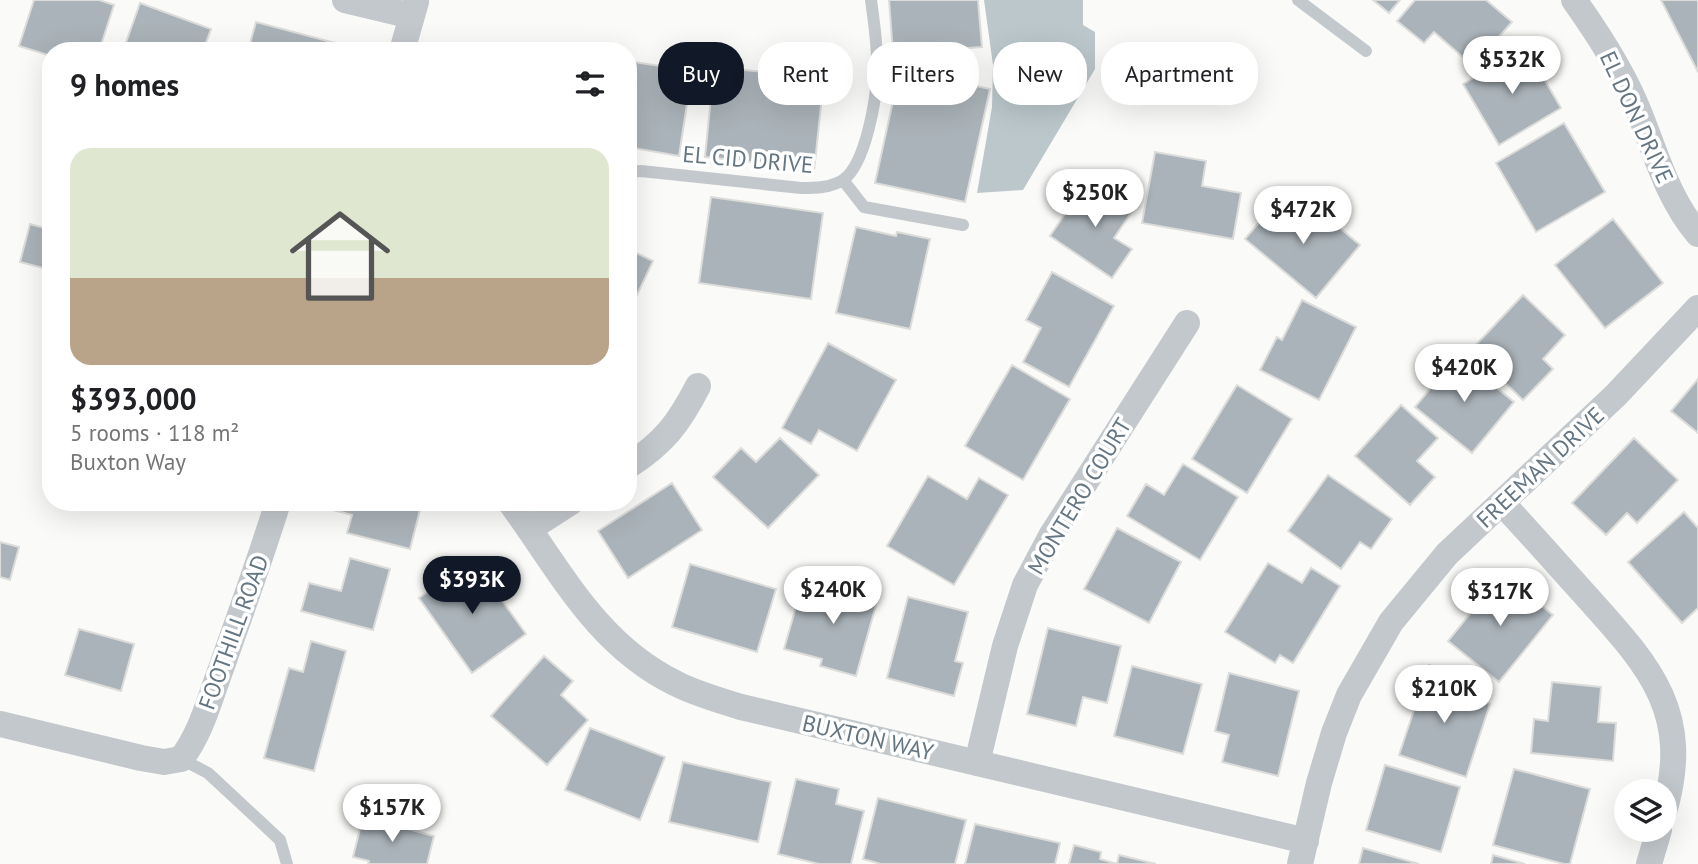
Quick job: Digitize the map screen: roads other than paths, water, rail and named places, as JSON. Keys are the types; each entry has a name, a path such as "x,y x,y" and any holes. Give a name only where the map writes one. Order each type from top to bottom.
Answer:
{"street":[{"path":"345,0 414,8 405,42"},
{"name":"EL DON DRIVE","path":"1574,0 1617,67 1639,112 1669,187 1698,234"},
{"name":"FREEMAN DRIVE","path":"1303,852 1334,733 1349,695 1391,622 1447,554 1616,395 1698,308"},
{"name":"MONTERO COURT","path":"977,763 1005,646 1025,585 1051,536 1187,323"},
{"path":"637,461 668,435 685,412 698,386"},
{"path":"1502,503 1629,643 1648,669 1670,719 1673,744 1670,779"},
{"name":"FOOTHILL ROAD","path":"181,759 193,743 202,721 275,511"},
{"name":"BUXTON WAY","path":"516,511 564,583 590,614 618,644 674,683 741,707 977,763 1303,852"},
{"path":"529,529 557,511"},
{"path":"0,724 141,758 164,762 181,759"},
{"path":"1649,864 1655,842"}],"lane":[{"name":"EL CID DRIVE","path":"637,171 801,188 830,186 843,180 862,153 876,94 877,70 871,0"},
{"path":"1298,0 1367,51"},
{"path":"843,180 864,206 963,225"},
{"path":"181,759 208,772 280,840 287,864"}]}
